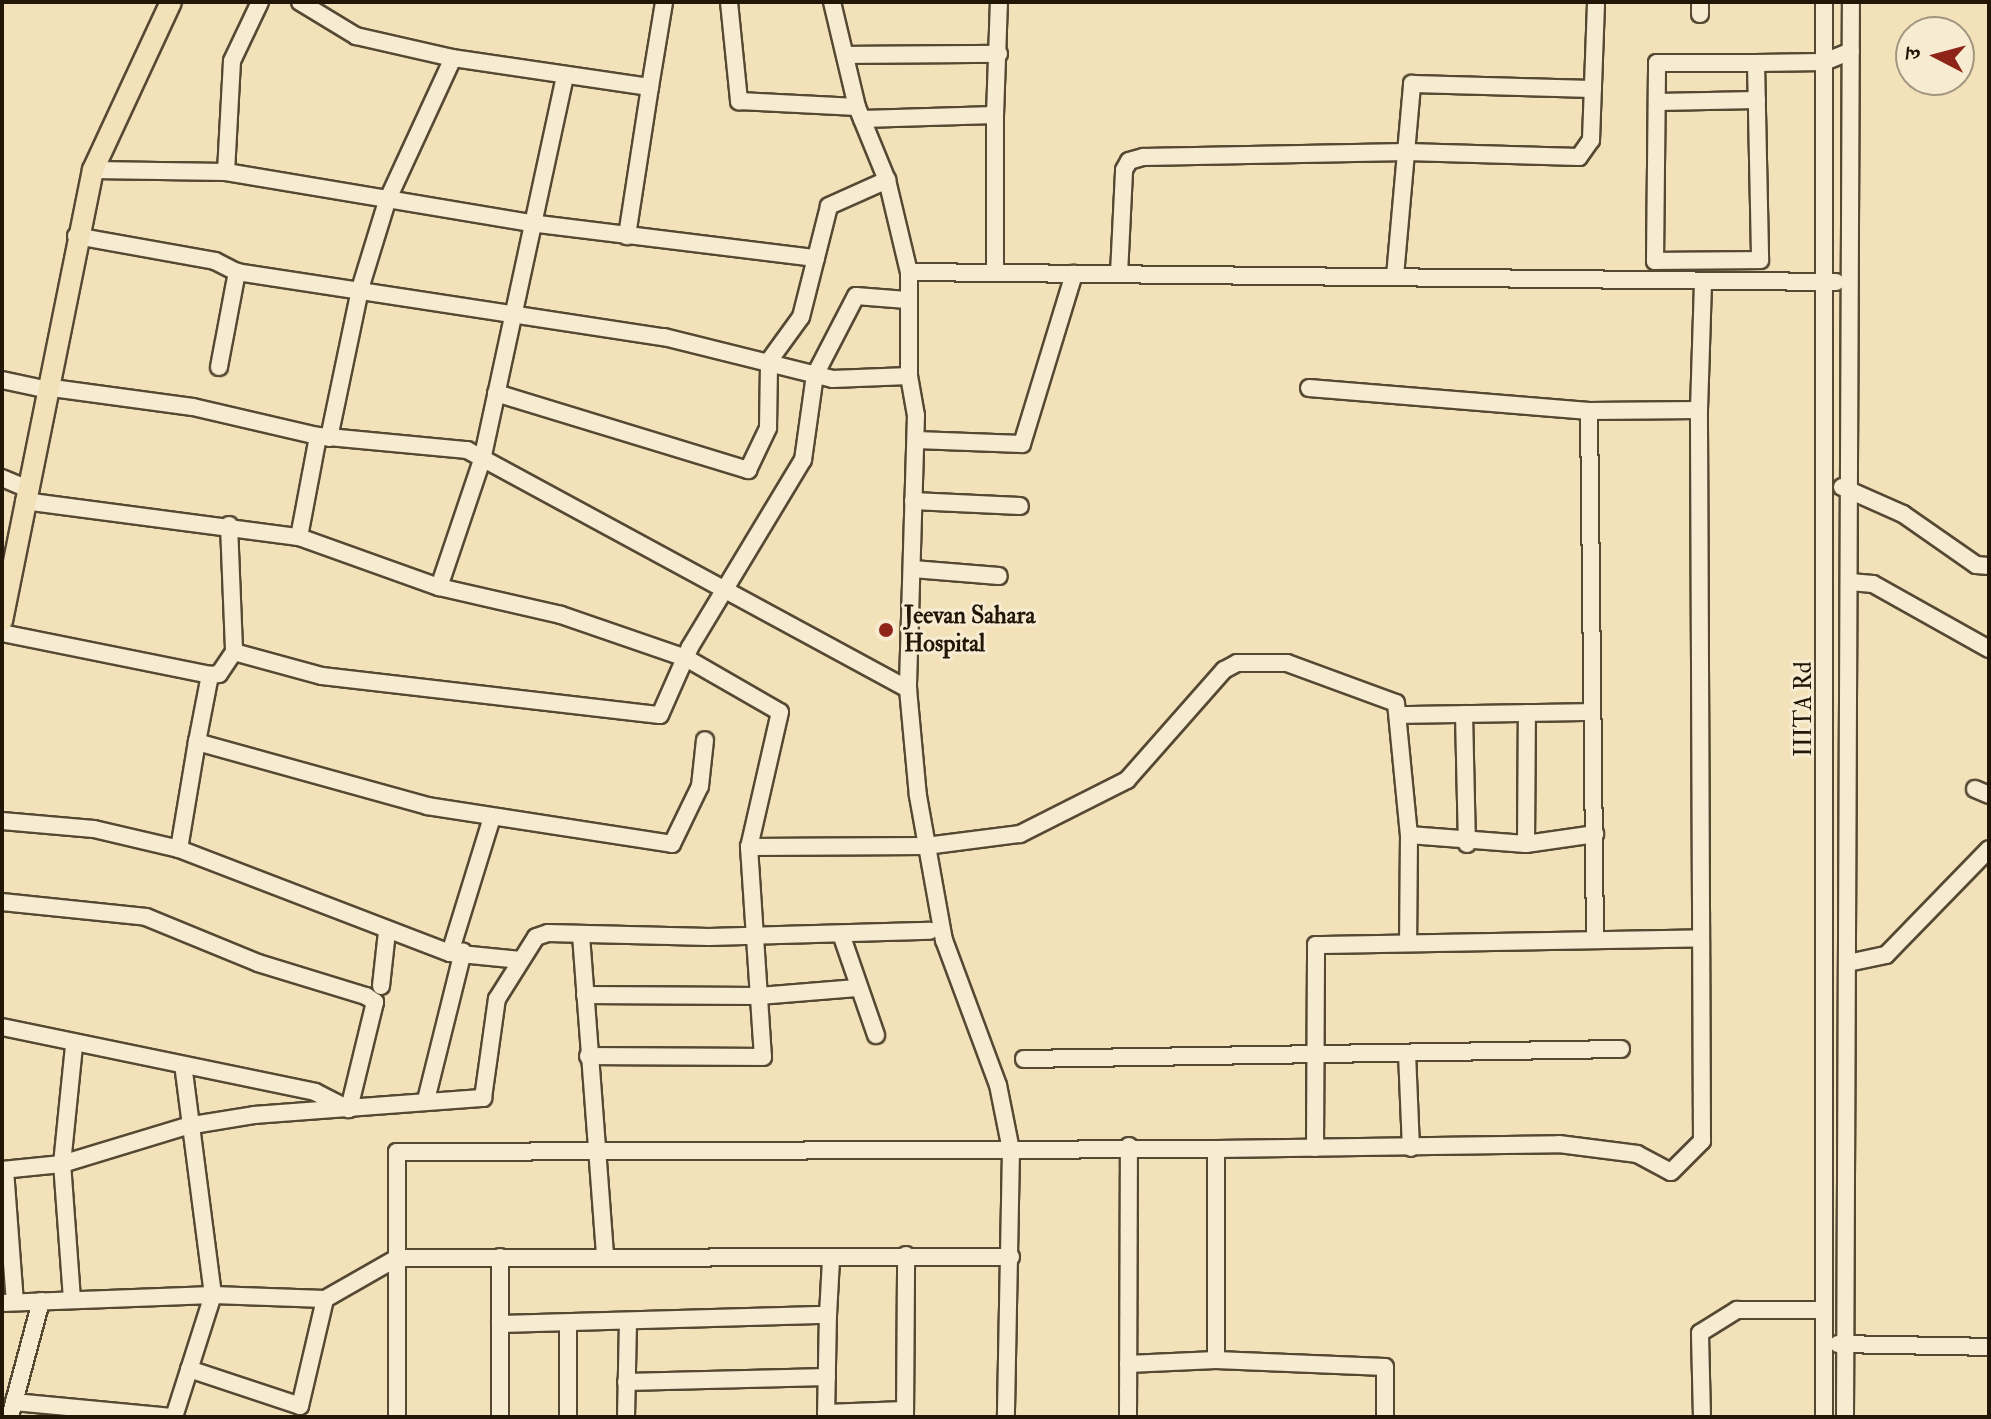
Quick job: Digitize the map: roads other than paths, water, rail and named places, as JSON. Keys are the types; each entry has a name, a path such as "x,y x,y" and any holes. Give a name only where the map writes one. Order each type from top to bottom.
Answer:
{"main road":[{"path":"4,610 45,388 76,236 93,170 171,2"}],"street":[{"path":"226,172 232,61 260,2"},
{"path":"300,2 356,36 453,58 650,87"},
{"path":"627,236 664,2"},
{"path":"729,2 739,101 859,113 995,115"},
{"path":"832,2 859,113 887,180 909,272 909,376 916,440 908,689 926,846 944,940 998,1085 1011,1150 1006,1417"},
{"path":"995,273 999,2"},
{"path":"1119,274 1129,161 1407,152 1579,157 1591,140 1596,2"},
{"name":"IIITA Rd","path":"1824,2 1828,282 1824,1417"},
{"name":"IIITA Rd","path":"1845,1417 1851,2"},
{"path":"1756,63 1760,260 1655,261 1657,63 1824,62 1851,51"},
{"path":"845,55 999,54"},
{"path":"299,537 360,289 387,201 453,58"},
{"path":"439,587 482,460 510,312 565,75"},
{"path":"1395,276 1412,84 1593,89"},
{"path":"1658,102 1757,100"},
{"path":"93,170 226,172 530,223 816,258"},
{"path":"496,393 748,470 768,428 769,361 801,317 829,206 887,180"},
{"path":"76,236 215,261 237,272 510,312 769,361 815,375 909,376"},
{"path":"219,367 237,272"},
{"path":"909,272 1395,276 1703,283 1851,282"},
{"path":"916,440 1022,444 1074,274"},
{"path":"397,1417 397,1152 1011,1150 1129,1146 1411,1148 1559,1144 1637,1154 1671,1172 1702,1141 1699,410 1703,283"},
{"path":"234,652 322,676 660,715 686,658 724,588 803,460 815,375 856,296 907,300"},
{"path":"2,380 179,404 324,437 467,450 908,689"},
{"path":"1309,388 1589,411 1699,410"},
{"path":"1589,411 1595,939"},
{"path":"2,478 26,495 299,537 439,587 561,615 686,658 780,712 759,780 749,847 763,1057 588,1056"},
{"path":"1828,486 1850,487 1976,565 1989,566"},
{"path":"913,501 1020,506"},
{"path":"2,633 210,675 219,674 234,652 229,525"},
{"path":"913,569 999,576"},
{"path":"1850,582 1873,584 1989,649"},
{"path":"1828,653 1850,653"},
{"path":"749,847 926,846 1020,834 1127,780 1237,663 1287,663 1396,703 1401,715 1409,835 1408,941"},
{"path":"179,849 210,675"},
{"path":"1401,715 1592,712"},
{"path":"1526,844 1527,713"},
{"path":"1464,714 1467,844"},
{"path":"197,742 351,788 492,817 672,844 700,786 705,740"},
{"path":"426,1100 456,952 492,817"},
{"path":"2,821 94,829 179,849 387,932 456,952 521,960"},
{"path":"1409,835 1467,844 1526,844 1595,834"},
{"path":"1848,963 1886,955 1989,849"},
{"path":"2,902 146,917 258,963 366,996 375,1002 349,1109"},
{"path":"930,931 536,937 521,960 489,1028 490,1079 483,1098 426,1100 187,1126 62,1164 4,1170 9,1302 213,1295 325,1299 397,1258 1011,1257"},
{"path":"381,986 387,932"},
{"path":"841,934 857,988 876,1035"},
{"path":"581,935 594,1152 605,1257"},
{"path":"1315,1148 1316,945 1699,938"},
{"path":"585,995 759,996 857,988"},
{"path":"2,1027 74,1045 315,1092 349,1109"},
{"path":"72,1299 62,1164 74,1045"},
{"path":"1024,1059 1621,1049"},
{"path":"1407,1053 1411,1148"},
{"path":"41,1301 12,1410 174,1417 213,1295 187,1126 183,1065"},
{"path":"1128,1417 1129,1146"},
{"path":"1216,1149 1216,1360"},
{"path":"831,1259 826,1415 905,1413 906,1255"},
{"path":"500,1257 500,1417"},
{"path":"189,1369 300,1406 325,1299"},
{"path":"1702,1417 1700,1333 1737,1310 1824,1310"},
{"path":"500,1324 628,1323 828,1315"},
{"path":"568,1323 568,1417"},
{"path":"626,1417 628,1323"},
{"path":"1824,1344 1989,1347"},
{"path":"1128,1364 1216,1360 1385,1367 1385,1417"},
{"path":"626,1382 827,1377"}],"place":[{"name":"Jeevan Sahara Hospital","path":"886,630"}]}
